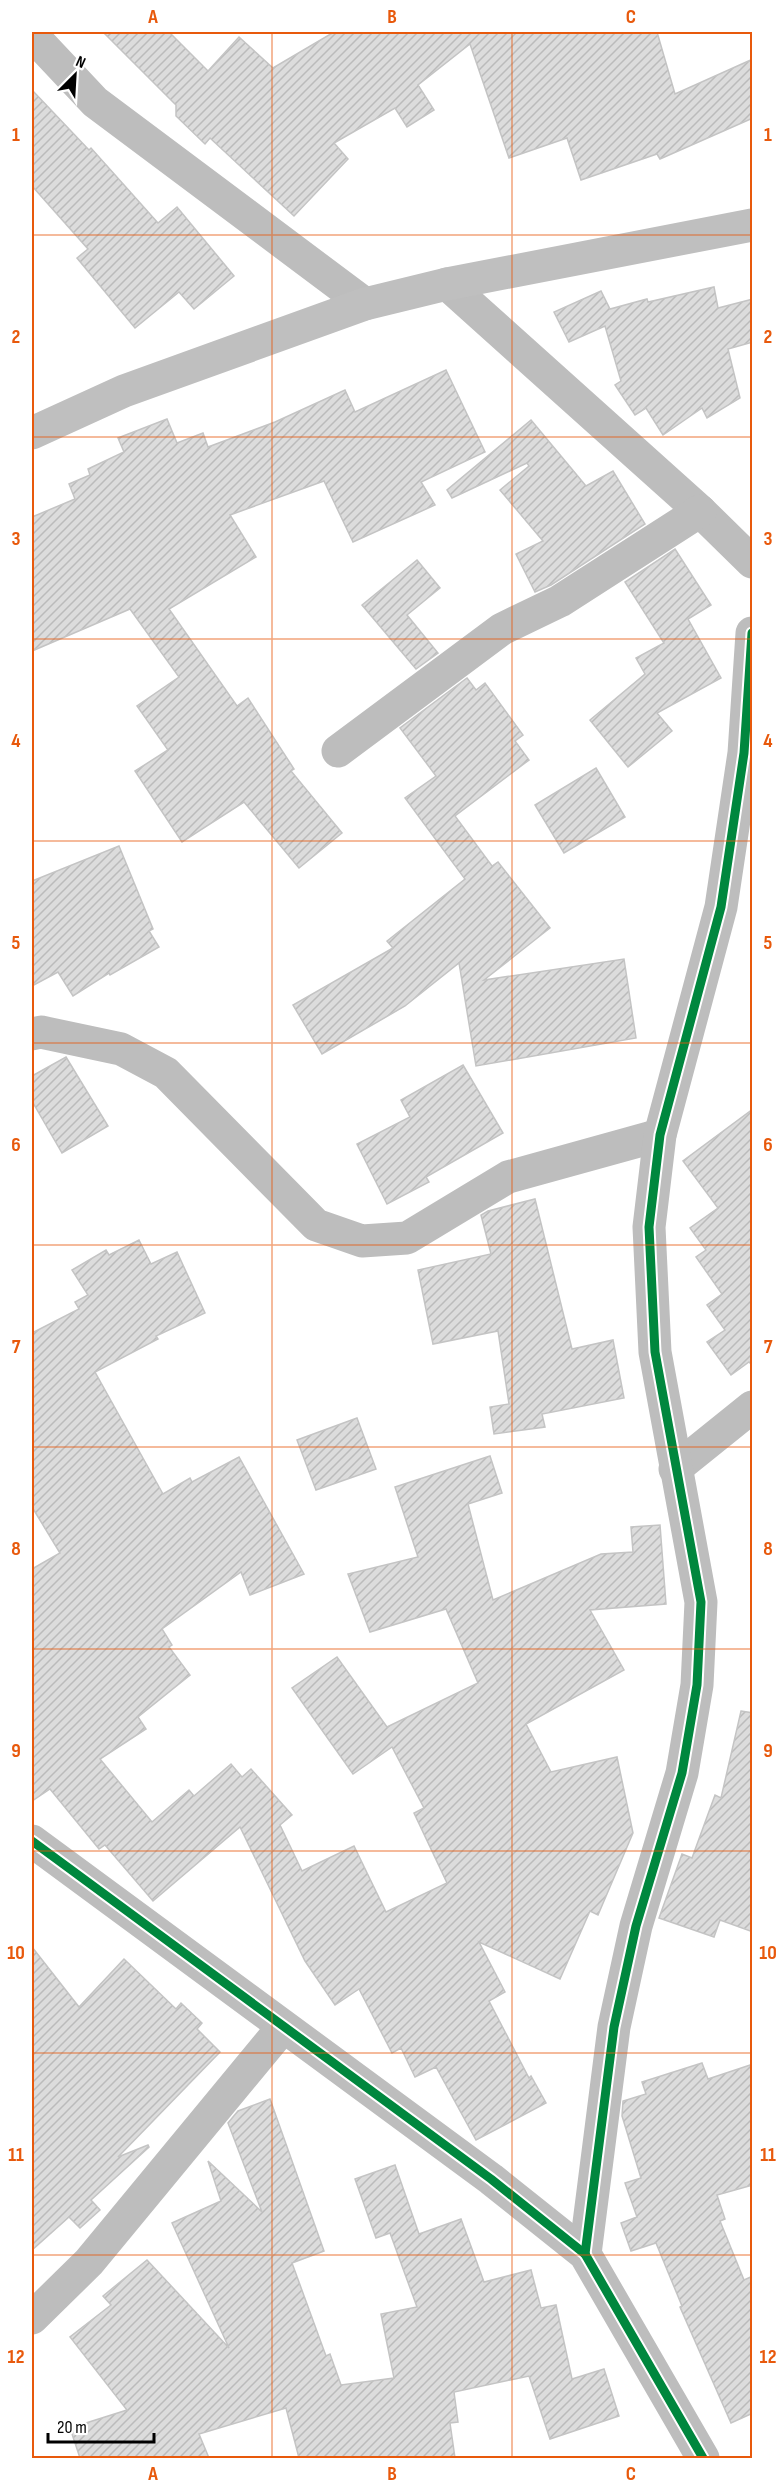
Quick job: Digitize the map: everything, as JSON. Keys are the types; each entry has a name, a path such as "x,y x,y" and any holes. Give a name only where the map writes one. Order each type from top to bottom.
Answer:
{"main road":[{"path":"32,434 124,392 365,304 447,284 753,225"}],"street":[{"path":"32,35 95,102 365,304"},
{"path":"447,284 700,511 753,562"},
{"path":"338,751 502,629 560,601 700,511"},
{"path":"585,2254 614,2027 636,1926 682,1773 697,1685 701,1602 654,1352 648,1227 660,1135 721,907 744,753 753,633"},
{"path":"32,1034 41,1032 121,1049 166,1073 316,1225 362,1241 407,1238 508,1177 660,1135"},
{"path":"675,1469 753,1407"},
{"path":"32,1841 491,2179 585,2254 703,2458"},
{"path":"32,2318 89,2262 283,2027"}],"building":[{"path":"103,32 169,32 208,71 239,37 273,68 334,32 657,32 675,94 753,59 753,118 660,159 657,154 581,180 567,138 509,158 470,44 418,85 434,110 407,127 395,108 334,143 348,159 294,216 210,138 205,144 176,116 176,105"},
{"path":"32,90 89,150 91,148 158,223 177,207 234,276 194,309 179,292 135,328 77,258 88,249 32,186"},
{"path":"714,287 718,308 753,299 753,342 728,349 740,398 707,418 702,408 663,435 646,408 635,415 615,385 621,381 605,326 569,342 554,312 601,291 610,309 647,299 648,302"},
{"path":"446,370 485,452 421,482 435,505 353,542 324,481 230,515 256,557 169,609 237,706 248,698 294,769 291,771 342,833 299,868 244,802 182,842 135,771 168,750 137,706 179,677 130,609 32,651 32,517 75,499 69,484 90,475 88,469 124,452 118,438 167,419 177,443 203,433 208,447 275,422 345,390 355,412"},
{"path":"531,420 586,486 613,471 645,524 551,585 535,592 516,554 543,541 500,490 529,466 527,463 452,498 447,490"},
{"path":"675,549 711,605 688,619 721,678 657,713 672,731 628,767 590,720 645,674 636,658 664,643 625,582"},
{"path":"417,560 440,588 407,615 438,653 416,669 362,605"},
{"path":"467,678 476,690 485,683 523,735 515,741 529,760 455,816 492,866 498,862 550,928 484,980 624,959 636,1038 476,1066 459,963 405,1006 322,1054 293,1005 393,948 387,941 465,879 405,798 436,776 400,728"},
{"path":"596,768 625,817 564,853 535,805"},
{"path":"119,846 153,929 149,931 159,947 110,975 109,973 73,996 58,972 32,986 32,881"},
{"path":"66,1057 108,1126 62,1153 32,1101 32,1076"},
{"path":"463,1065 503,1133 426,1177 429,1182 387,1204 357,1144 410,1117 401,1100"},
{"path":"753,1109 753,1366 749,1362 731,1375 707,1342 725,1330 707,1305 722,1294 696,1257 706,1250 690,1228 718,1208 683,1161"},
{"path":"535,1199 572,1349 613,1340 624,1398 542,1414 545,1427 494,1434 490,1407 509,1404 498,1331 433,1344 418,1270 491,1254 481,1215 488,1211"},
{"path":"139,1240 151,1264 177,1252 205,1313 156,1336 158,1339 95,1372 163,1494 190,1478 192,1482 239,1457 304,1574 250,1595 241,1572 162,1629 172,1645 169,1647 190,1675 138,1717 146,1729 100,1759 152,1822 189,1790 194,1796 231,1764 242,1777 251,1769 292,1815 280,1825 302,1871 354,1846 386,1912 447,1883 414,1813 424,1808 392,1747 353,1774 292,1688 337,1657 387,1727 478,1683 446,1609 370,1632 348,1574 418,1557 395,1487 490,1456 502,1493 468,1504 493,1600 601,1554 633,1552 631,1527 660,1525 666,1604 590,1610 624,1670 526,1724 551,1772 617,1757 633,1833 598,1915 590,1911 560,1979 479,1942 505,1992 489,2001 529,2078 531,2076 546,2103 476,2140 436,2067 415,2077 401,2048 392,2053 359,1989 335,2005 305,1961 240,1827 153,1901 105,1845 99,1849 50,1789 32,1801 32,1569 60,1553 32,1507 32,1333 79,1309 75,1302 88,1295 72,1270 106,1250 109,1255"},
{"path":"357,1418 376,1469 316,1490 297,1440"},
{"path":"741,1711 753,1713 753,1932 720,1920 714,1937 659,1918 682,1854 692,1858 715,1795 721,1798"},
{"path":"32,1947 79,2007 124,1959 176,2009 181,2003 202,2023 197,2029 220,2052 118,2157 148,2145 149,2147 91,2200 100,2210 80,2228 69,2217 32,2250"},
{"path":"702,2063 708,2079 753,2064 753,2185 717,2195 725,2219 720,2221 744,2280 753,2276 753,2413 731,2423 680,2307 682,2306 656,2243 631,2251 621,2223 637,2217 625,2183 641,2178 622,2116 623,2101 646,2094 642,2082"},
{"path":"270,2099 324,2251 292,2263 326,2356 330,2354 341,2385 394,2378 381,2314 417,2307 390,2233 376,2238 355,2179 395,2165 419,2234 461,2219 484,2282 531,2270 541,2308 556,2305 572,2379 604,2369 619,2416 550,2439 529,2376 454,2392 458,2422 450,2423 455,2458 299,2458 286,2408 199,2434 209,2458 80,2458 70,2428 127,2410 70,2337 111,2305 103,2296 147,2260 229,2348 172,2223 221,2201 208,2161 262,2212 228,2123 238,2111"}],"cycle path":[{"path":"585,2254 614,2027 636,1926 682,1773 697,1685 701,1602 655,1352 649,1227 660,1135 721,907 744,753 752,633"},
{"path":"32,1841 491,2179 585,2254 703,2458"}]}
